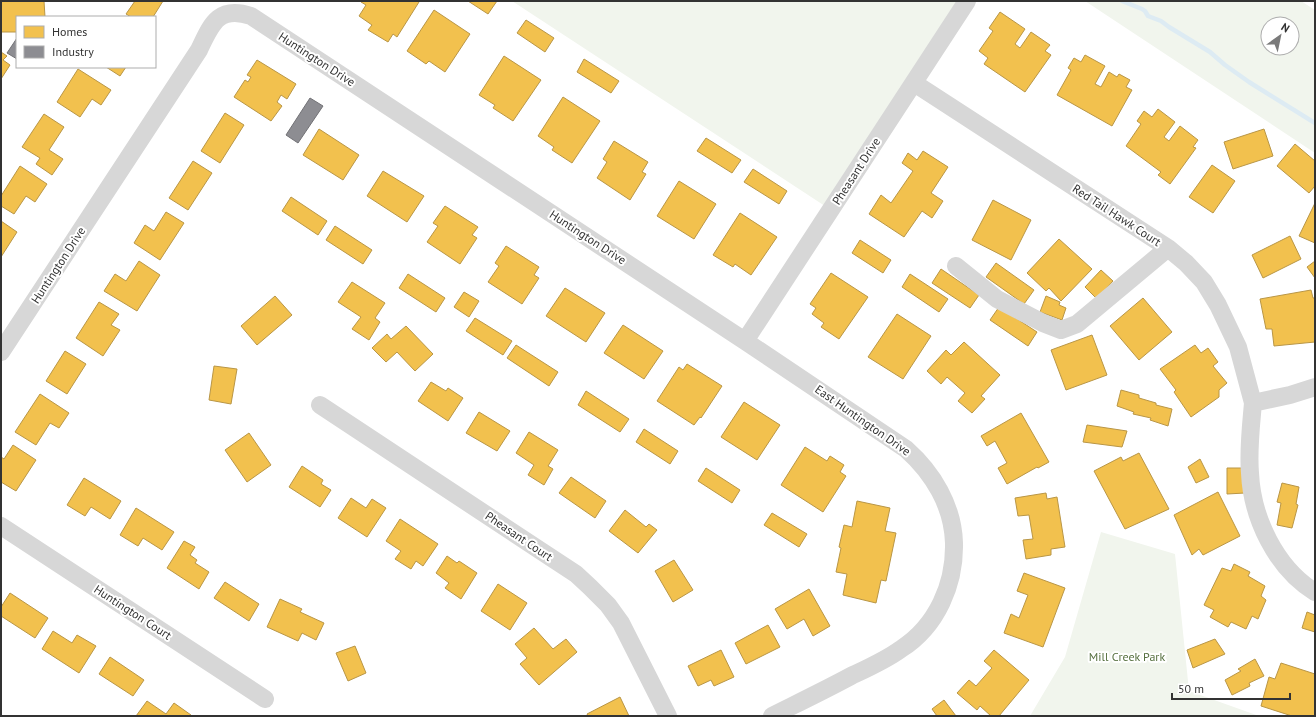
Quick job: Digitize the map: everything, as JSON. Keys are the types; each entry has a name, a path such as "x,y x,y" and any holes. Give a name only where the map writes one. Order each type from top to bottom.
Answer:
{"street":[{"name":"Pheasant Drive","path":"745,341 967,1"},
{"name":"Huntington Drive","path":"1,352 199,50 212,25 222,16 240,12 251,16 745,341"},
{"name":"Red Tail Hawk Court","path":"914,83 1168,248 1186,263 1204,282 1218,305 1238,348 1253,403 1250,472 1254,502 1260,520 1276,553 1290,572 1315,592"},
{"path":"956,266 997,298 1043,323 1061,330 1077,324 1168,248"},
{"name":"East Huntington Drive","path":"745,341 900,444 914,456 931,475 943,497 950,517 954,537 953,564 947,590 936,612 921,632 902,649 883,660 772,716"},
{"path":"1253,403 1290,395 1315,386"},
{"name":"Pheasant Court","path":"320,405 576,574 608,605 621,623 668,716"},
{"name":"Huntington Court","path":"1,526 265,699"}],"green space":[{"path":"512,1 967,1 831,210"},
{"path":"1085,1 1301,1 1315,10 1315,153"},
{"name":"Mill Creek Park","path":"1101,532 1175,554 1189,691 1259,716 1030,716 1065,657"}],"building: Homes":[{"path":"1,1 44,1 45,16 16,16 16,32 1,32"},
{"path":"135,1 163,1 154,16 129,16 126,14"},
{"path":"361,1 419,2 397,37 393,34 388,42 368,30 372,25 359,16 366,5"},
{"path":"468,1 497,1 488,14"},
{"path":"434,10 470,34 445,72 429,61 426,64 407,51"},
{"path":"1000,12 1025,29 1015,44 1020,48 1031,32 1050,45 1045,51 1051,55 1025,92 984,64 988,58 979,51 993,31 989,28"},
{"path":"526,20 554,38 545,52 517,33"},
{"path":"1,52 7,56 3,60 10,65 1,79"},
{"path":"1085,55 1105,66 1095,84 1101,87 1109,72 1117,77 1119,74 1130,80 1126,87 1132,90 1112,126 1057,95 1071,70 1068,68 1074,58 1081,62"},
{"path":"504,56 541,80 513,121 493,108 495,105 479,95"},
{"path":"584,59 619,81 611,93 577,72"},
{"path":"257,60 296,84 287,99 281,95 277,102 282,106 271,121 234,97 245,80 248,82 251,77 247,75"},
{"path":"108,68 125,68 120,76"},
{"path":"78,69 111,90 101,105 92,99 80,117 57,102"},
{"path":"563,97 600,121 572,163 552,150 554,147 538,136"},
{"path":"1158,109 1175,122 1164,137 1169,141 1180,126 1198,140 1193,147 1196,148 1170,184 1158,175 1161,172 1126,146 1141,124 1137,121 1144,111 1152,117"},
{"path":"225,113 244,125 220,163 201,151"},
{"path":"44,114 64,127 49,150 63,159 52,175 36,164 40,158 22,147"},
{"path":"319,129 359,155 343,180 303,155"},
{"path":"1264,129 1273,156 1233,169 1224,142"},
{"path":"706,138 741,160 732,173 697,151"},
{"path":"614,141 648,162 642,172 646,174 630,200 597,178 607,162 603,159"},
{"path":"1295,144 1315,161 1315,186 1309,193 1277,166"},
{"path":"923,151 948,167 931,193 943,201 932,218 922,211 904,237 869,214 881,195 891,203 913,171 902,163 908,153 917,160"},
{"path":"193,161 212,173 188,210 169,198"},
{"path":"1212,165 1235,181 1213,213 1189,197"},
{"path":"20,166 47,184 35,202 26,196 14,214 1,206 1,196"},
{"path":"753,169 787,191 779,204 744,182"},
{"path":"383,171 424,196 407,222 367,196"},
{"path":"679,181 716,204 694,239 657,216"},
{"path":"291,197 327,221 318,235 282,211"},
{"path":"993,200 1031,220 1011,260 972,240"},
{"path":"1315,203 1315,243 1299,236"},
{"path":"445,206 478,227 472,235 477,238 460,264 427,242 438,226 433,223"},
{"path":"166,212 184,223 160,260 134,243 145,225 154,231"},
{"path":"740,213 777,237 751,275 735,264 733,267 713,255"},
{"path":"1,221 17,232 1,257"},
{"path":"335,226 372,250 363,264 326,240"},
{"path":"1290,236 1301,259 1263,278 1252,255"},
{"path":"1059,239 1092,269 1061,301 1049,288 1046,291 1027,273"},
{"path":"860,240 891,260 883,273 852,253"},
{"path":"506,246 539,267 534,275 539,278 522,304 488,282 499,266 495,263"},
{"path":"139,261 160,275 137,311 104,291 115,274 126,281"},
{"path":"1315,261 1315,278 1307,267"},
{"path":"996,263 1034,290 1024,304 986,277"},
{"path":"941,269 979,295 970,308 932,283"},
{"path":"1101,270 1113,281 1097,299 1085,287"},
{"path":"831,273 868,297 839,339 821,327 824,323 812,314 816,308 810,304"},
{"path":"408,274 445,298 436,312 399,288"},
{"path":"910,274 948,299 939,312 902,287"},
{"path":"352,282 385,303 375,318 380,322 369,340 352,329 361,317 338,302"},
{"path":"565,288 605,313 586,342 546,316"},
{"path":"1311,290 1313,298 1315,298 1315,342 1274,346 1272,329 1266,329 1260,299"},
{"path":"464,292 479,301 469,317 454,307"},
{"path":"275,296 292,315 257,345 241,326"},
{"path":"1046,296 1060,302 1059,305 1066,308 1062,320 1040,312"},
{"path":"1143,298 1172,332 1139,360 1110,326"},
{"path":"99,302 119,314 111,325 120,330 103,356 76,338"},
{"path":"999,307 1037,332 1028,346 990,320"},
{"path":"897,314 931,336 903,379 868,357"},
{"path":"475,318 512,341 503,355 466,331"},
{"path":"623,325 663,351 644,379 604,353"},
{"path":"406,326 433,354 415,371 397,352 386,362 372,348 387,334 391,339"},
{"path":"1092,335 1107,375 1066,390 1051,350"},
{"path":"964,342 1000,375 981,396 985,399 972,413 958,401 965,393 947,377 941,384 927,371 946,350 951,355"},
{"path":"516,345 558,372 549,386 507,358"},
{"path":"1195,345 1201,353 1208,348 1218,362 1213,366 1227,383 1219,390 1219,397 1191,417 1174,392 1176,390 1160,369"},
{"path":"65,351 86,364 67,394 46,381"},
{"path":"687,364 722,386 701,418 700,417 694,425 657,401 679,367 683,370"},
{"path":"214,366 237,369 231,404 209,400"},
{"path":"431,382 446,391 448,388 463,398 448,421 418,401"},
{"path":"1121,390 1139,395 1139,398 1156,403 1156,405 1172,409 1168,426 1150,420 1151,418 1133,414 1134,412 1117,406"},
{"path":"586,391 629,419 620,432 578,405"},
{"path":"40,394 69,413 59,428 50,423 36,445 15,432"},
{"path":"744,402 780,425 757,460 721,437"},
{"path":"479,412 510,431 497,451 466,433"},
{"path":"1021,413 1049,462 1007,484 998,468 1007,463 995,441 987,446 981,436"},
{"path":"1087,425 1127,431 1122,447 1083,442"},
{"path":"644,429 678,451 670,464 636,442"},
{"path":"529,432 558,450 548,466 553,469 544,485 528,475 534,465 516,453"},
{"path":"249,433 271,465 247,482 225,450"},
{"path":"13,445 36,460 16,491 1,482 1,457 4,459"},
{"path":"805,447 827,461 830,456 844,465 840,472 846,476 823,512 781,485"},
{"path":"1139,453 1169,509 1125,529 1094,471 1121,457 1123,461"},
{"path":"1200,459 1209,477 1196,483 1188,467"},
{"path":"302,466 323,480 321,484 331,490 320,507 289,487"},
{"path":"706,468 740,490 732,503 698,481"},
{"path":"1227,468 1242,468 1245,493 1227,494"},
{"path":"571,477 606,501 595,518 559,493"},
{"path":"84,478 121,501 110,519 91,507 85,516 67,505"},
{"path":"1282,483 1299,487 1296,504 1298,505 1292,528 1277,525 1281,503 1277,502"},
{"path":"1218,492 1240,536 1203,555 1199,549 1192,555 1174,515"},
{"path":"1046,493 1047,499 1057,497 1065,547 1051,549 1051,555 1026,559 1023,540 1033,539 1029,515 1018,516 1015,498"},
{"path":"351,498 366,508 372,499 386,508 367,537 338,518"},
{"path":"857,501 890,508 885,531 896,533 886,581 881,580 876,603 843,595 847,574 836,572 841,548 839,547 844,525 852,527"},
{"path":"136,508 174,532 162,550 143,538 138,546 120,535"},
{"path":"625,510 646,527 649,524 657,530 638,553 609,531"},
{"path":"772,513 807,534 799,547 764,525"},
{"path":"400,519 438,544 423,566 416,561 411,569 395,559 401,551 386,541"},
{"path":"184,541 195,547 190,555 197,560 195,563 209,572 199,589 167,568"},
{"path":"447,556 457,563 459,561 477,573 461,599 445,588 449,583 436,573"},
{"path":"674,560 693,590 673,602 655,571"},
{"path":"1234,564 1250,572 1248,576 1265,586 1261,596 1266,600 1258,619 1252,616 1246,629 1231,622 1228,627 1210,617 1214,610 1204,605 1222,568 1231,571"},
{"path":"1024,573 1065,588 1043,647 1004,633 1011,614 1019,618 1028,595 1017,591"},
{"path":"225,582 259,604 249,621 214,598"},
{"path":"498,584 527,603 510,630 481,611"},
{"path":"809,589 830,626 813,636 804,619 787,629 775,609"},
{"path":"10,593 48,618 35,638 1,616 1,607"},
{"path":"280,599 302,609 300,612 324,623 316,640 302,633 298,641 267,627"},
{"path":"1307,612 1315,615 1315,632 1302,628"},
{"path":"768,625 780,647 746,664 735,643"},
{"path":"534,628 553,649 566,639 577,652 539,685 520,664 527,658 515,644"},
{"path":"53,631 72,643 77,635 96,646 79,673 42,649"},
{"path":"1215,639 1225,654 1193,668 1187,650"},
{"path":"355,646 366,673 348,681 336,653"},
{"path":"721,650 734,677 714,686 711,680 698,686 688,666"},
{"path":"994,650 1029,680 999,716 991,716 980,706 977,710 957,693 969,680 976,686 992,668 984,661"},
{"path":"110,657 144,680 133,696 99,674"},
{"path":"1255,659 1264,676 1249,683 1250,686 1232,695 1225,680 1241,671 1238,669"},
{"path":"1281,663 1315,674 1315,716 1292,716 1261,706 1269,677 1275,679"},
{"path":"620,697 629,716 588,716 587,714"},
{"path":"944,700 956,716 937,716 932,709"},
{"path":"147,701 166,714 174,703 191,715 136,716"}],"building: Industry":[{"path":"16,40 16,58 7,53"},
{"path":"310,98 323,106 298,143 286,135"}],"waterway":[{"path":"1122,1 1142,9 1148,16 1161,21 1210,52 1249,82 1315,123"}]}
